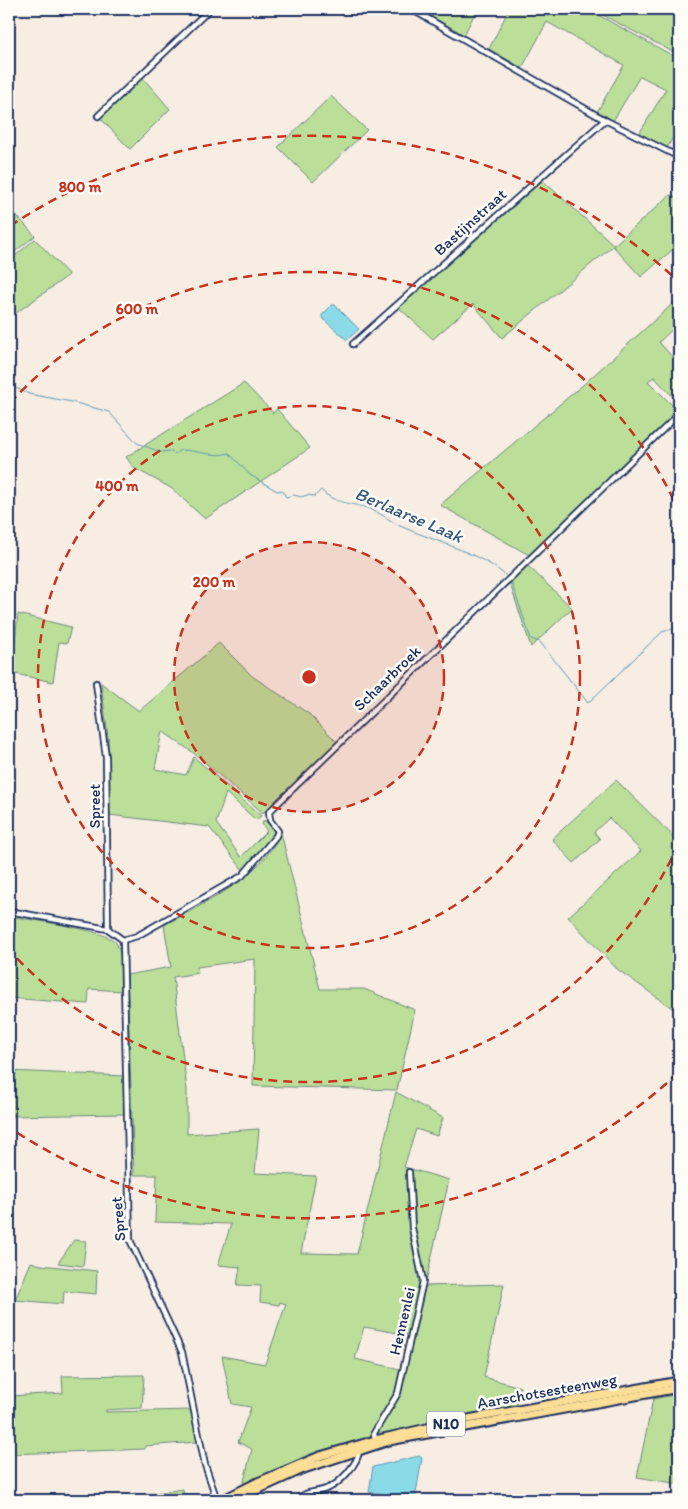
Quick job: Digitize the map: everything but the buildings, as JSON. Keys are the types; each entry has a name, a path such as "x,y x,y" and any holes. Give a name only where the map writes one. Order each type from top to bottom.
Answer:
{"main road":[{"name":"Aarschotsesteenweg","path":"222,1500 260,1481 320,1456 374,1440 449,1423 679,1381"},
{"name":"Aarschotsesteenweg","path":"235,1500 282,1478 359,1450 420,1434 679,1388"}],"street":[{"path":"98,116 210,9"},
{"path":"411,9 605,120 679,157"},
{"name":"Bastijnstraat","path":"353,344 605,120"},
{"name":"Schaarbroek","path":"123,940 137,936 248,871 278,831 270,820 269,812 461,623 679,414"},
{"name":"Spreet","path":"96,683 106,757 108,929"},
{"path":"9,912 108,929 118,934 123,940"},
{"name":"Spreet","path":"123,940 130,1240 182,1352 205,1465 217,1500"},
{"name":"Hennenlei","path":"374,1440 374,1433 398,1393 423,1281 412,1228 409,1172"},
{"path":"297,1500 303,1495 333,1486 356,1462 359,1450"}],"green space":[{"path":"418,9 477,9 464,35"},
{"path":"509,9 587,9 679,59 679,126 667,148 639,134 666,89 640,76 613,121 597,112 624,65 547,22 522,68 489,49"},
{"path":"679,9 679,55 593,10"},
{"path":"142,77 170,109 130,149 100,118"},
{"path":"331,96 367,130 313,182 278,147"},
{"path":"541,179 614,245 670,195 679,198 679,244 641,277 613,246 502,338 473,304 433,339 397,306"},
{"path":"9,207 35,236 9,256"},
{"path":"35,239 69,275 9,318 9,261"},
{"path":"679,298 679,323 659,342 674,359 679,355 679,403 654,377 648,381 678,411 529,555 440,505 584,384"},
{"path":"244,383 273,413 277,409 310,448 205,519 171,488 134,468 126,457"},
{"path":"526,564 572,608 531,647 509,581"},
{"path":"18,614 71,627 67,643 59,642 53,682 11,673"},
{"path":"219,643 252,676 309,714 337,742 263,813 195,754 162,731 155,769 186,775 194,757 261,816 256,820 226,793 216,823 241,857 267,831 262,824 264,820 272,827 275,834 243,870 209,827 109,815 108,737 101,683 139,711"},
{"path":"616,780 679,842 679,1001 672,1008 617,969 568,917 641,851 609,818 594,832 600,839 574,863 552,839"},
{"path":"281,833 320,989 364,989 415,1010 397,1090 253,1086 255,959 197,967 198,973 173,977 187,1090 187,1134 259,1129 255,1173 316,1176 301,1253 357,1254 396,1092 443,1118 437,1136 416,1129 404,1167 449,1180 425,1286 504,1284 484,1377 520,1387 516,1407 377,1434 397,1400 401,1389 425,1287 422,1285 409,1335 364,1327 355,1359 400,1369 396,1392 372,1431 372,1436 310,1454 243,1485 252,1449 238,1442 251,1407 232,1404 222,1356 265,1364 286,1304 280,1302 279,1305 260,1302 261,1286 237,1285 240,1267 218,1265 231,1224 155,1222 157,1175 134,1175 127,975 171,967 164,925 230,888 259,864"},
{"path":"9,916 84,930 111,939 117,944 119,949 123,991 89,989 88,1004 9,998"},
{"path":"9,1071 125,1076 125,1114 9,1116"},
{"path":"74,1240 86,1241 83,1266 58,1263"},
{"path":"31,1262 41,1265 97,1271 96,1294 64,1291 63,1304 15,1300"},
{"path":"144,1375 142,1408 106,1410 106,1412 192,1410 197,1442 145,1446 145,1449 9,1454 9,1396 63,1393 62,1376"},
{"path":"679,1394 679,1484 637,1477 653,1399"},
{"path":"183,1489 184,1500 111,1500"}],"water":[{"path":"332,305 335,305 359,329 347,340 322,318 322,315"},
{"path":"419,1456 422,1458 415,1499 369,1492 373,1467"}],"waterway":[{"name":"Berlaarse Laak","path":"9,385 29,394 72,402 109,412 137,443 160,452 172,451 175,454 180,450 186,450 217,455 229,453 250,475 277,491 282,490 286,497 294,495 301,497 307,495 315,496 321,490 332,498 370,509 400,526 472,555 498,569 507,577"},
{"name":"Berlaarse Laak","path":"511,581 531,639 540,642 588,703 662,632 679,627"}]}
